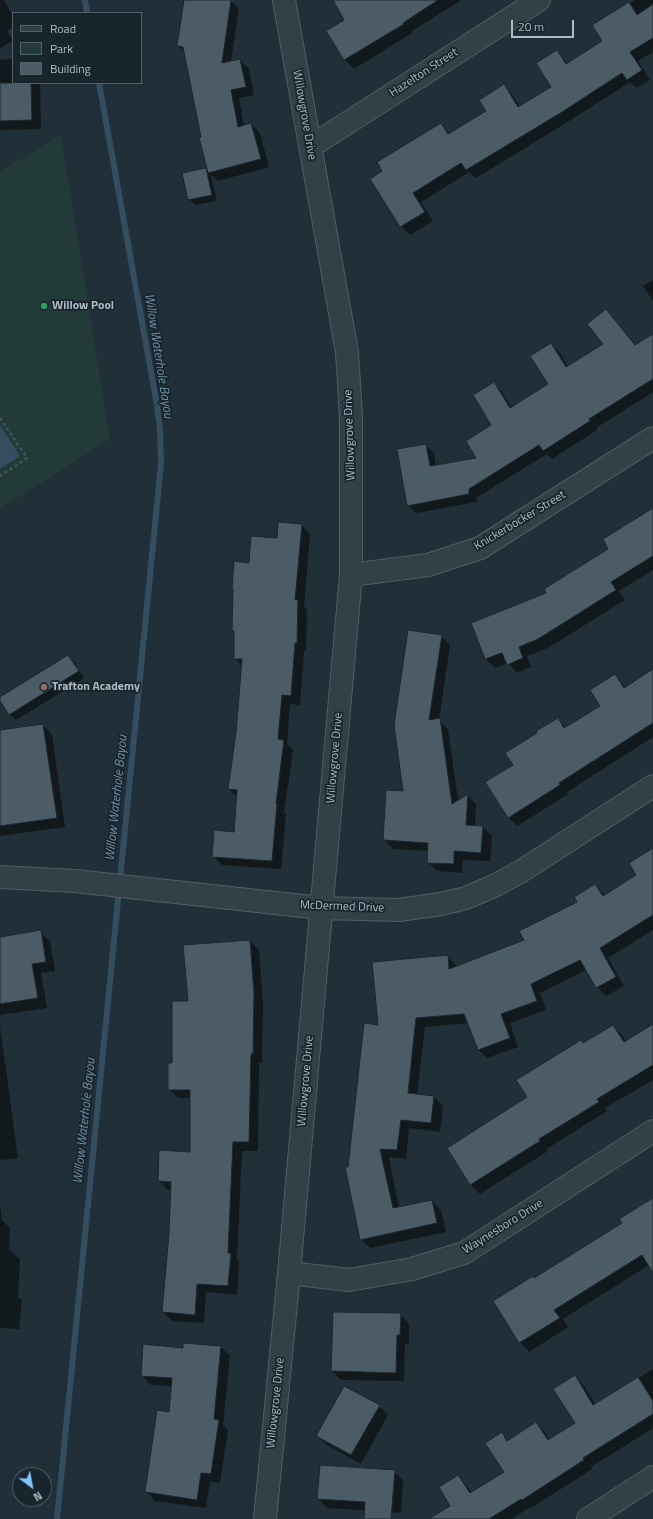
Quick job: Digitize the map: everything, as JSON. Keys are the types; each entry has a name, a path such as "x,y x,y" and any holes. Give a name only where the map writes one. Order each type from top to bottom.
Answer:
{"street":[{"name":"Willowgrove Drive","path":"265,1519 289,1273 352,575 351,416 347,352 284,0"},
{"name":"Hazelton Street","path":"310,146 539,0"},
{"name":"Knickerbocker Street","path":"352,575 428,565 480,548 653,438"},
{"name":"McDermed Drive","path":"0,877 75,881 321,908 399,910 441,904 466,898 496,885 520,872 653,786"},
{"name":"Waynesboro Drive","path":"289,1273 349,1280 412,1269 464,1253 653,1131"},
{"path":"588,1519 653,1477"}],"path":[{"path":"0,418 26,458 0,476"}],"green space":[{"name":"Willow Pool","path":"61,134 110,439 0,509 0,172"}],"water":[{"path":"0,425 20,456 0,469"}],"building":[{"path":"184,0 231,0 222,63 240,59 246,87 231,90 238,127 251,123 261,159 208,173 199,137 201,137 183,47 177,46"},
{"path":"333,0 438,0 403,23 404,24 344,60 326,31 344,20"},
{"path":"629,2 637,15 653,4 653,38 630,52 642,70 627,80 622,73 562,112 466,170 461,163 413,193 425,212 400,227 370,179 382,171 377,162 441,123 448,134 486,111 479,100 504,84 518,107 551,87 536,63 557,50 566,64 602,41 592,25"},
{"path":"0,83 31,84 32,120 0,121"},
{"path":"206,168 212,195 188,200 182,173"},
{"path":"606,309 635,345 653,334 653,379 589,419 590,421 543,451 539,445 469,489 469,494 407,506 397,449 426,444 430,466 476,458 466,441 491,425 473,395 494,382 510,408 548,384 530,356 551,343 566,367 603,344 587,324"},
{"path":"653,508 653,556 611,582 616,590 538,639 519,647 523,658 507,665 502,653 485,659 471,623 546,593 544,589 608,549 603,539"},
{"path":"278,522 302,524 295,600 298,600 297,643 295,643 291,696 282,695 278,739 284,740 276,804 272,861 212,857 214,830 234,832 237,790 228,789 236,733 242,659 234,659 232,589 234,561 249,563 251,536 277,538"},
{"path":"408,630 442,635 429,720 440,718 452,804 468,794 466,825 483,826 481,853 454,851 454,864 427,863 428,843 383,840 386,790 403,791 394,725"},
{"path":"68,655 79,671 9,715 0,701 0,697"},
{"path":"653,669 653,723 559,783 560,785 508,818 485,782 513,765 505,753 537,733 536,731 558,718 564,728 600,706 590,690 615,674 624,688"},
{"path":"43,724 57,818 0,826 0,730"},
{"path":"653,848 653,915 600,948 616,977 596,988 580,960 531,984 537,1001 501,1014 510,1038 478,1050 464,1014 416,1018 408,1093 434,1096 431,1123 401,1120 397,1150 380,1149 393,1208 432,1200 437,1223 360,1240 345,1167 348,1167 364,1023 378,1025 372,962 448,955 449,969 524,940 519,931 577,902 574,897 595,884 603,896 636,875 629,863"},
{"path":"41,930 46,962 32,964 38,998 0,1004 0,937"},
{"path":"250,940 254,993 249,1142 233,1142 228,1253 231,1253 228,1286 197,1284 195,1315 162,1312 169,1233 171,1182 158,1181 159,1150 190,1152 190,1090 168,1090 168,1063 172,1063 172,1001 188,1001 183,945"},
{"path":"653,1024 653,1065 597,1099 599,1102 539,1139 540,1141 470,1185 447,1148 527,1097 516,1080 581,1040 583,1043 613,1025 624,1042"},
{"path":"653,1198 653,1273 642,1255 554,1310 560,1318 519,1343 493,1301 533,1276 534,1278 622,1223 619,1219"},
{"path":"333,1312 401,1313 400,1335 397,1335 396,1373 331,1371"},
{"path":"183,1343 221,1346 214,1419 219,1420 211,1474 201,1473 197,1500 145,1492 157,1410 169,1412 172,1378 141,1376 143,1344 183,1348"},
{"path":"575,1375 593,1405 638,1377 653,1401 653,1414 583,1458 584,1460 522,1500 521,1499 489,1519 429,1519 450,1506 439,1487 458,1475 470,1493 504,1472 485,1443 502,1432 507,1441 536,1422 548,1440 575,1423 553,1389"},
{"path":"344,1386 380,1405 351,1455 316,1436"},
{"path":"320,1465 395,1470 391,1519 364,1519 365,1502 317,1499"}],"waterway":[{"name":"Willow Waterhole Bayou","path":"85,0 87,12"},
{"name":"Willow Waterhole Bayou","path":"57,1519 161,464 160,430 157,405 99,84"}],"place":[{"name":"Willow Pool","path":"44,306"},
{"name":"Trafton Academy","path":"44,687"}]}
